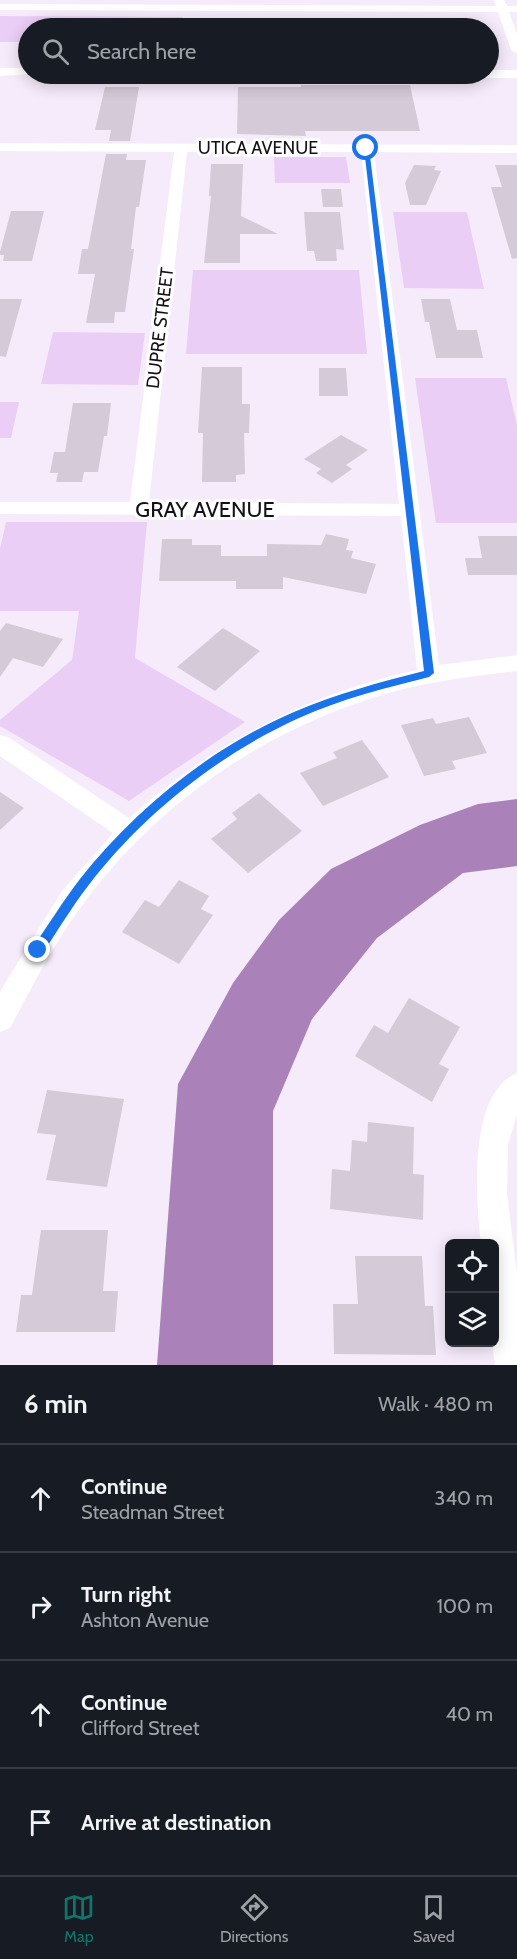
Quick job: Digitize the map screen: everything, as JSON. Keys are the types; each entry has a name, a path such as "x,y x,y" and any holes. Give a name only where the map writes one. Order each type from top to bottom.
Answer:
{"street":[{"path":"501,4 517,50"},
{"path":"0,7 501,4 517,9"},
{"path":"0,72 18,72"},
{"path":"499,74 517,74"},
{"name":"UTICA AVENUE","path":"0,147 517,149"},
{"name":"DUPRE STREET","path":"138,508 181,148"},
{"path":"366,148 429,673"},
{"name":"GRAY AVENUE","path":"0,508 410,510"},
{"path":"0,1019 60,915 129,831 205,767 266,730 329,701 429,673 517,663"},
{"path":"0,744 129,831"},
{"path":"512,1365 491,1194 493,1144 504,1108 517,1088"}],"shaded area":[{"path":"0,16 183,17 18,18 18,42 0,42"},
{"path":"274,157 346,157 350,183 275,183"},
{"path":"393,212 467,212 484,289 404,288"},
{"path":"193,270 359,270 367,354 186,354"},
{"path":"53,332 145,333 138,385 41,384"},
{"path":"415,378 506,378 517,425 517,523 436,523"},
{"path":"0,402 19,402 11,438 0,438"},
{"path":"6,522 147,522 135,658 245,722 129,801 0,726 0,720 72,660 79,611 0,611 0,549"},
{"path":"517,799 517,866 463,873 377,938 312,1019 273,1111 273,1365 157,1365 178,1084 233,983 279,920 331,869 420,825 478,804"}],"building":[{"path":"301,85 410,85 420,131 305,131 306,136 237,134 238,87 301,87"},
{"path":"105,87 139,87 130,141 109,141 111,130 95,130"},
{"path":"106,154 127,154 126,160 146,160 139,207 136,207 131,249 134,249 125,312 115,312 114,323 86,323 95,274 78,274 82,249 88,249"},
{"path":"211,164 243,164 241,216 278,234 240,234 240,263 204,263 211,196 209,196"},
{"path":"414,165 436,166 434,170 441,171 426,205 410,205 405,183"},
{"path":"495,165 517,165 517,258 512,259 491,187 502,187"},
{"path":"321,189 341,189 343,207 323,207"},
{"path":"11,211 44,211 32,261 3,261 4,255 0,255"},
{"path":"304,212 340,212 344,250 336,249 337,261 316,261 314,251 307,251"},
{"path":"0,299 22,299 6,357 0,356"},
{"path":"421,299 450,299 457,330 477,330 483,358 436,358 429,322 425,322"},
{"path":"202,367 242,367 242,404 250,404 249,433 244,433 245,474 236,475 236,482 202,482 203,433 198,433"},
{"path":"319,368 346,368 348,396 319,396"},
{"path":"73,403 111,403 107,436 104,436 98,472 84,472 82,482 56,482 58,473 50,473 54,452 65,452"},
{"path":"341,435 368,450 346,465 352,469 332,483 316,473 321,469 304,459"},
{"path":"326,534 349,539 346,550 353,551 351,558 376,564 366,594 283,577 283,589 236,589 236,581 159,581 162,539 192,539 192,545 221,545 221,556 267,556 267,544 321,545"},
{"path":"478,536 517,536 517,575 468,575 465,558 482,558"},
{"path":"6,623 63,639 43,667 13,658 0,677 0,631"},
{"path":"223,628 260,651 215,691 177,667"},
{"path":"469,717 487,753 452,761 456,769 424,776 401,725 433,718 436,724"},
{"path":"362,740 389,777 323,806 300,773 337,758 333,752"},
{"path":"0,792 24,808 0,830"},
{"path":"259,793 302,831 248,873 211,839 237,819 232,813"},
{"path":"179,880 209,896 201,909 213,915 179,964 122,932 145,900 159,907"},
{"path":"409,998 460,1027 439,1064 449,1069 432,1102 355,1056 374,1025 388,1033"},
{"path":"47,1090 124,1099 107,1187 46,1180 56,1135 37,1133"},
{"path":"368,1122 414,1127 413,1174 424,1175 423,1220 330,1209 332,1169 350,1171 352,1140 367,1142"},
{"path":"41,1230 108,1230 103,1291 118,1291 115,1332 16,1332 21,1295 32,1295"},
{"path":"355,1256 422,1256 425,1306 433,1306 436,1355 334,1354 333,1304 358,1304"}],"route":[{"path":"38,950 84,882 129,831 176,789 205,767 266,730 329,701 429,673 366,148"}]}
